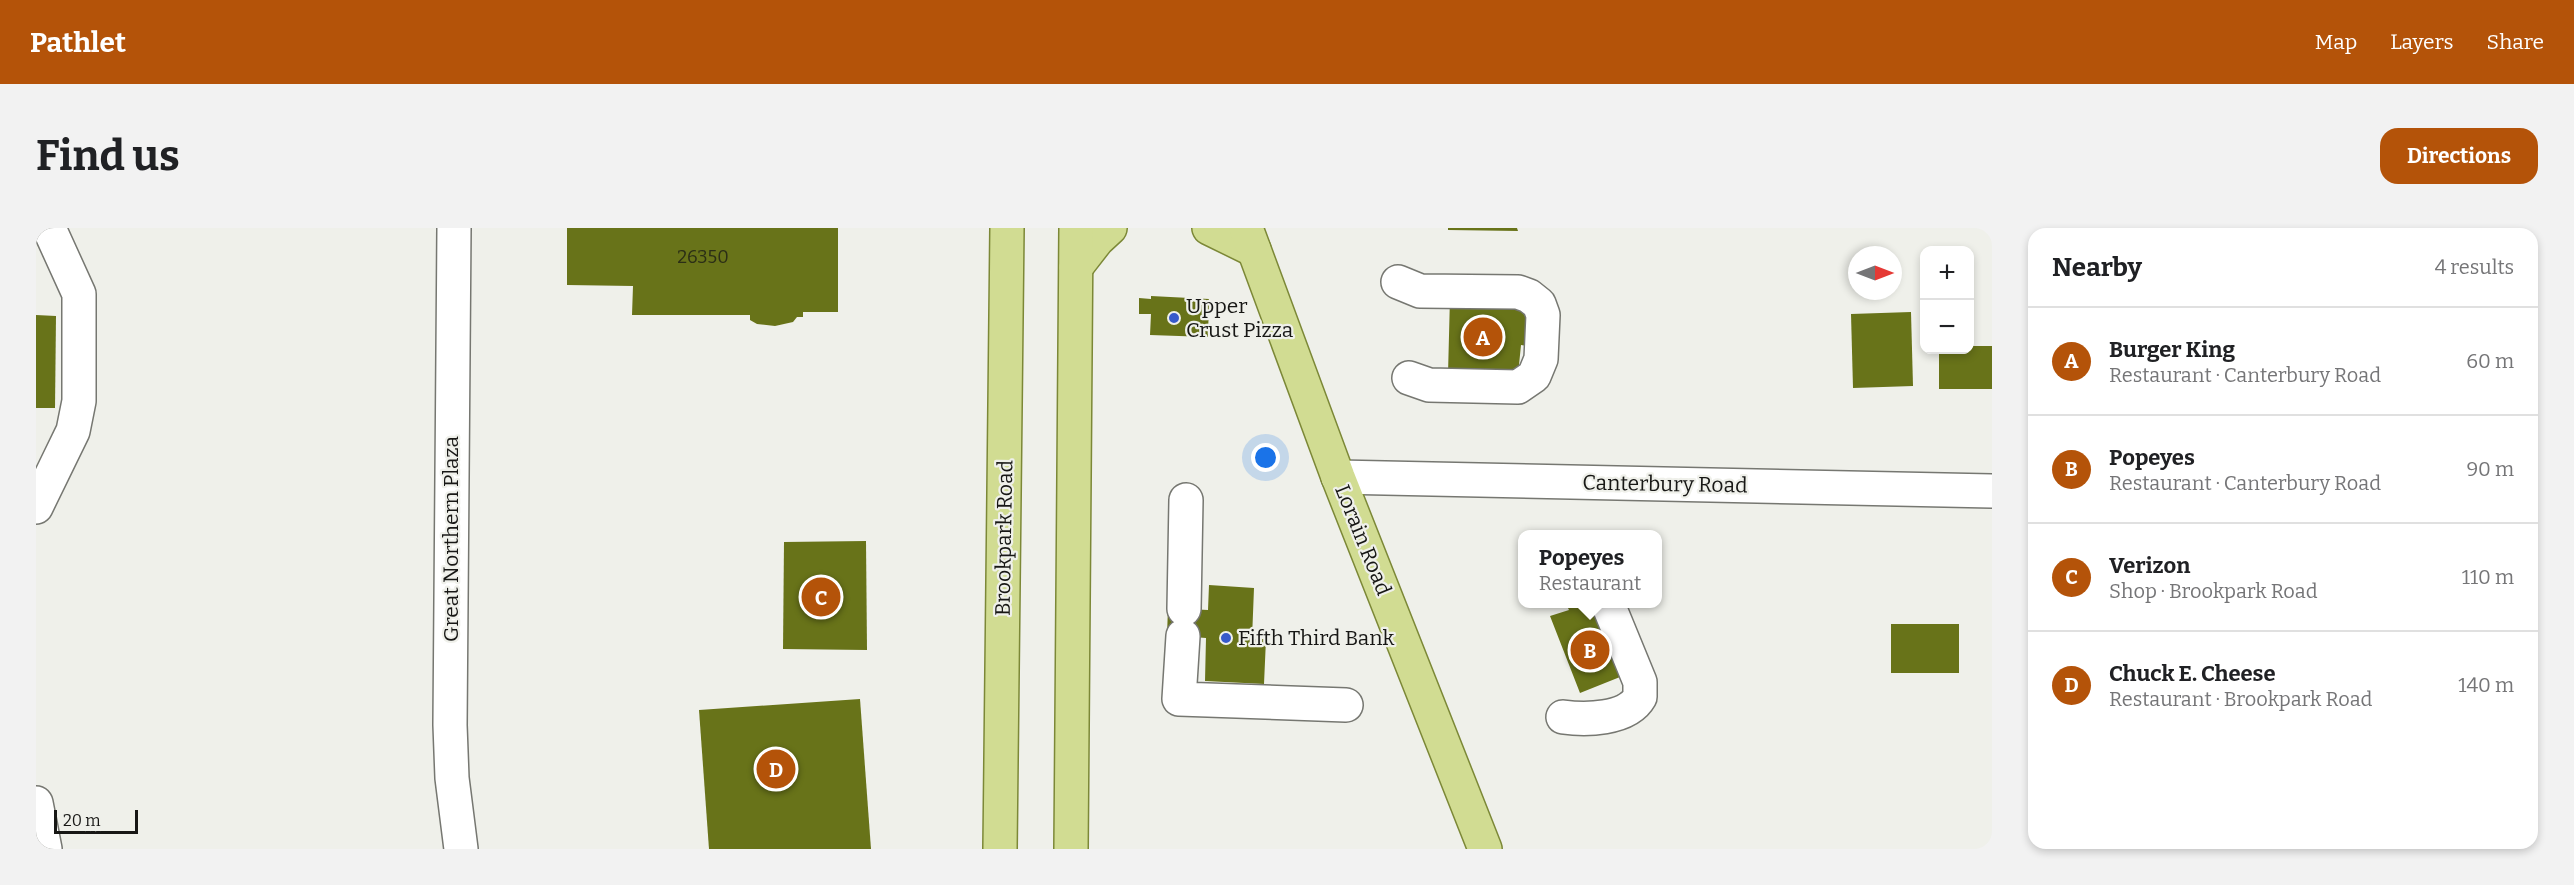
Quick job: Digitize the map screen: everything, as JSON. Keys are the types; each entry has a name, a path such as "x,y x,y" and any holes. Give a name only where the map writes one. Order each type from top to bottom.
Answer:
{"main road":[{"name":"Brookpark Road","path":"1000,849 1007,228"},
{"path":"1071,849 1076,228"},
{"path":"1076,267 1097,240 1110,228"},
{"path":"1209,228 1250,239"},
{"name":"Lorain Road","path":"1250,239 1338,477 1485,849"}],"street":[{"path":"36,507 73,431 79,401 79,294 49,228"},
{"name":"Great Northern Plaza","path":"454,228 450,725 451,762 461,849"},
{"path":"1398,282 1420,291 1518,292 1539,304 1543,315 1541,359 1534,376 1518,387 1429,385 1409,378"},
{"name":"Canterbury Road","path":"1338,477 1992,491"},
{"path":"1186,500 1179,699 1346,705"},
{"path":"1563,717 1591,718 1615,714 1632,706 1640,697 1640,682 1610,608"},
{"path":"36,803 45,849"}],"building":[{"path":"567,228 838,228 838,312 803,312 803,317 797,317 793,322 775,326 757,324 750,320 750,315 632,315 633,286 567,285"},
{"path":"1448,228 1517,228 1518,231 1448,230"},
{"path":"1151,296 1209,299 1208,337 1150,335 1151,314 1139,314 1139,298 1151,299"},
{"path":"1450,297 1528,304 1527,346 1521,345 1518,375 1448,374"},
{"path":"1911,312 1913,386 1853,388 1851,314"},
{"path":"36,315 56,316 55,408 36,408"},
{"path":"1974,346 1992,346 1992,389 1939,389 1939,354 1974,354"},
{"path":"866,541 867,650 783,649 784,542"},
{"path":"1209,585 1254,588 1252,639 1266,639 1264,684 1205,681 1206,638 1167,635 1168,608 1208,610"},
{"path":"1568,608 1605,608 1630,673 1580,693 1550,616 1569,610"},
{"path":"1891,624 1959,624 1959,673 1891,673"},
{"path":"860,699 871,849 709,849 699,710"}],"place":[{"name":"Upper Crust Pizza","path":"1174,318"},
{"name":"Burger King","path":"1483,337"},
{"name":"Verizon","path":"821,597"},
{"name":"Fifth Third Bank","path":"1226,638"},
{"name":"Popeyes","path":"1590,650"},
{"name":"Chuck E. Cheese","path":"776,769"}]}
